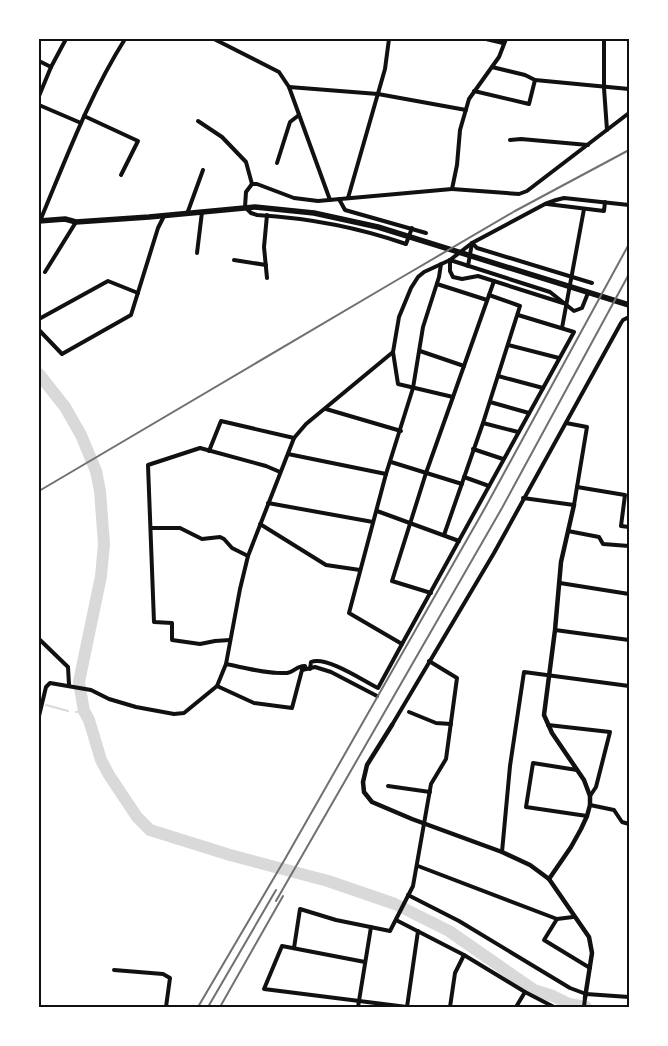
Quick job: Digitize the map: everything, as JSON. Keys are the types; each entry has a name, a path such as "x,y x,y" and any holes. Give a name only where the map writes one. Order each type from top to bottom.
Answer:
{"main road":[{"path":"39,221 65,219 76,222 187,214 245,207 291,209 340,217 629,305"}],"street":[{"path":"39,96 51,67 66,39"},
{"path":"39,221 84,116 109,65 125,39"},
{"path":"214,39 279,72 289,87 330,200"},
{"path":"348,198 385,69 389,39"},
{"path":"486,39 503,43"},
{"path":"452,189 457,165 460,130 469,99 499,57 506,39"},
{"path":"604,39 604,88 607,130"},
{"path":"39,61 51,67"},
{"path":"492,67 525,75 535,80 629,89"},
{"path":"474,92 529,104 535,80"},
{"path":"289,87 378,94 466,110"},
{"path":"39,105 81,123"},
{"path":"252,184 262,185 294,198 305,200 330,200 452,189 519,194 527,191 629,113"},
{"path":"277,163 290,122 299,115"},
{"path":"84,116 138,140 121,175"},
{"path":"198,121 222,137 246,162 252,184"},
{"path":"510,140 521,139 588,145"},
{"path":"187,214 203,170"},
{"path":"252,184 246,192 245,207 251,213 342,225 406,244 412,228"},
{"path":"453,397 398,384 393,352 399,317 411,288 418,277 424,272 450,260 472,243 545,204 564,198 629,205"},
{"path":"339,199 345,210 426,232"},
{"path":"545,204 604,211 605,202"},
{"path":"562,328 584,208"},
{"path":"197,253 202,212"},
{"path":"267,215 264,232 267,278"},
{"path":"39,330 62,354 131,316 158,228 164,216"},
{"path":"45,272 76,222"},
{"path":"468,266 472,243"},
{"path":"472,243 477,248 592,283"},
{"path":"234,260 266,265"},
{"path":"450,260 550,292 574,311 582,308 588,293"},
{"path":"450,260 450,272 453,277 462,279 478,276 567,304"},
{"path":"402,644 348,614 386,474 413,388 424,327 441,264"},
{"path":"39,319 108,281 138,293"},
{"path":"431,593 392,581 426,472 494,281"},
{"path":"437,284 487,300"},
{"path":"444,535 490,402 520,306 489,294"},
{"path":"310,669 311,662 316,660 330,663 378,688 574,332 518,315"},
{"path":"584,1007 592,953 589,937 573,917 548,879 530,864 372,802 364,792 363,782 367,765 494,553 522,498 566,423 620,323 629,317"},
{"path":"508,346 559,358"},
{"path":"420,351 464,366"},
{"path":"39,716 46,687 50,683 91,690 109,699 174,714 184,713 217,686 226,664 248,556 294,438 306,424 393,352"},
{"path":"498,376 543,388"},
{"path":"490,402 529,412"},
{"path":"326,409 401,430"},
{"path":"209,450 221,421 294,438"},
{"path":"483,423 518,432"},
{"path":"548,879 571,847 587,816 590,805 590,796 584,780 548,725 544,715 548,675 556,630 561,562 574,506 587,427 566,423"},
{"path":"230,640 200,644 172,640 172,623 154,622 148,465 200,448 266,466 280,472"},
{"path":"474,450 504,459"},
{"path":"288,454 386,474"},
{"path":"391,462 462,484"},
{"path":"464,477 489,486"},
{"path":"577,487 625,495 621,526 629,527"},
{"path":"522,498 574,506"},
{"path":"268,503 373,522"},
{"path":"376,511 459,541"},
{"path":"260,524 326,565 360,570"},
{"path":"150,528 180,528 202,539 220,537 232,548 248,556"},
{"path":"568,531 599,537 603,544 629,546"},
{"path":"560,583 629,594"},
{"path":"556,630 629,640"},
{"path":"39,639 68,667 69,685"},
{"path":"294,948 300,909 336,920 390,931 413,886 431,784 446,759 457,678 429,661"},
{"path":"217,686 254,703 292,708 302,670 305,666 301,665 290,673 267,672 226,664"},
{"path":"302,670 315,667 331,672 377,696"},
{"path":"502,852 510,766 524,672 629,686"},
{"path":"408,712 436,723 451,724"},
{"path":"548,725 610,732 596,787 590,796"},
{"path":"577,770 533,763 526,806 587,816"},
{"path":"388,786 430,792"},
{"path":"590,805 614,810 622,822 629,824"},
{"path":"418,866 557,919 573,917"},
{"path":"407,896 459,921 585,996 629,997"},
{"path":"397,919 554,1007"},
{"path":"557,919 544,940 590,968"},
{"path":"358,1007 371,927"},
{"path":"366,962 282,946 264,989 407,1007 418,931"},
{"path":"453,1007 450,1006 455,973 464,956"},
{"path":"114,970 163,974 170,978 166,1007"},
{"path":"516,1007 525,992"}],"waterway":[{"path":"39,374 65,407 81,435 96,471 100,491 104,544 101,576 79,682 84,711 89,720 101,760 137,817 150,830 230,855 328,881 395,904 449,931 534,990 569,1004 586,1007"},
{"path":"46,705 68,711"},
{"path":"76,712 84,711"}],"railway":[{"path":"39,491 515,211 629,150"},
{"path":"198,1007 285,859 485,508 629,244"},
{"path":"276,901 502,508 629,274"},
{"path":"208,1007 276,890"},
{"path":"220,1007 283,896"}]}
